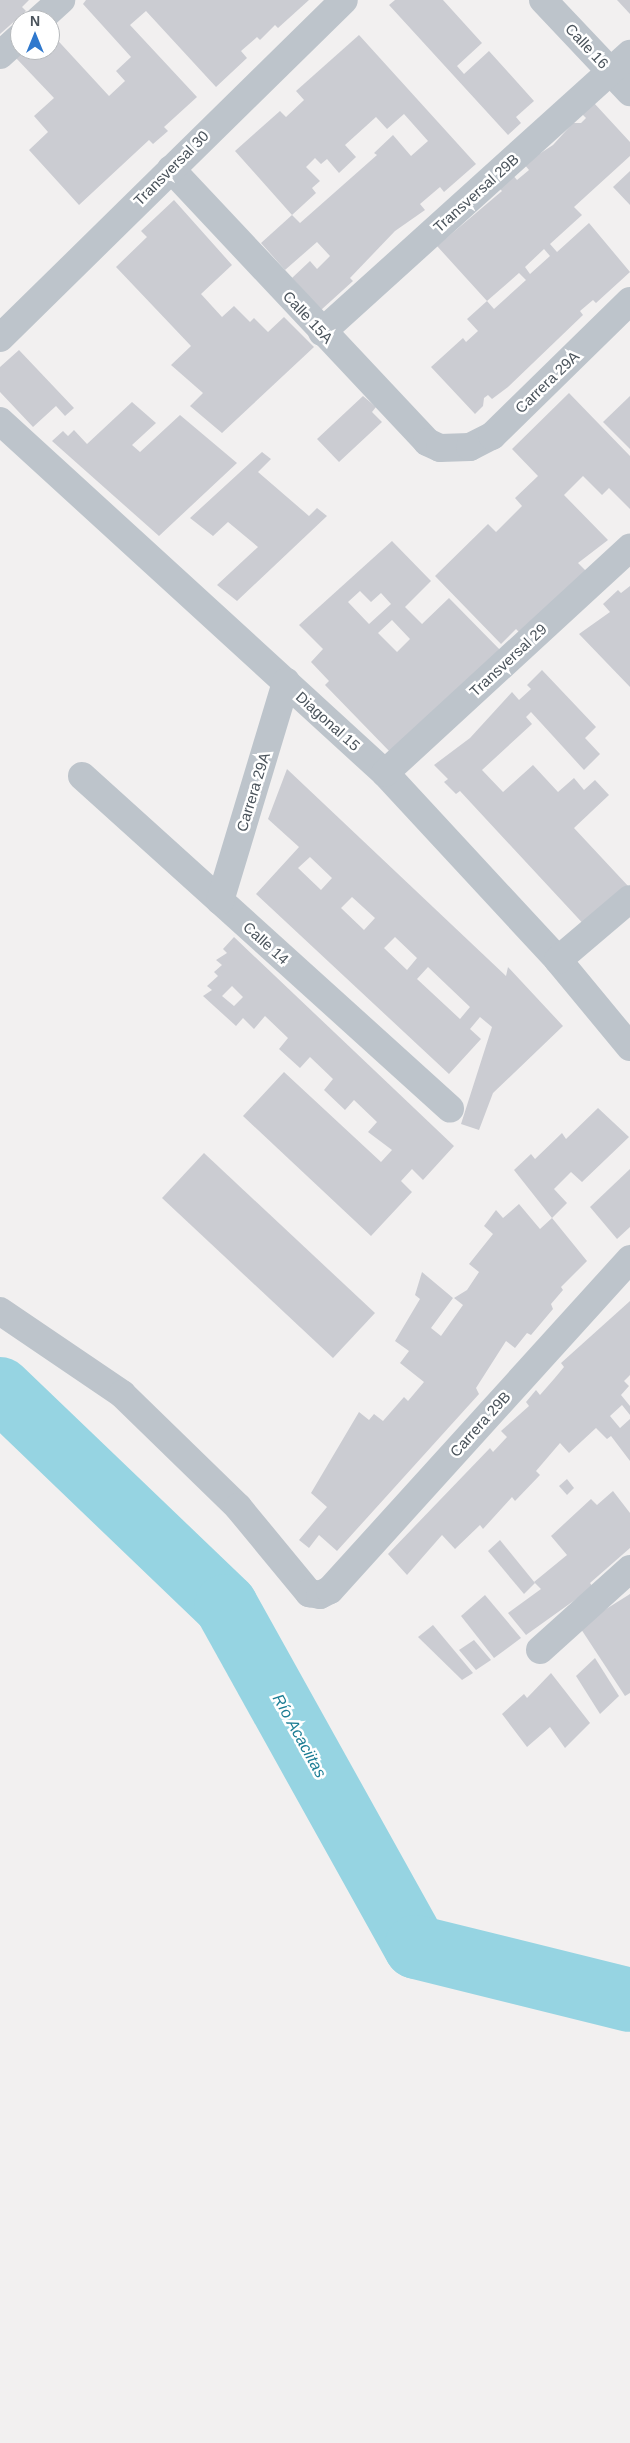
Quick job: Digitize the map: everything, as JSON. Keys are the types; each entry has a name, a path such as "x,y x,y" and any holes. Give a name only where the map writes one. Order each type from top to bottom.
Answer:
{"street":[{"path":"50,10 61,0"},
{"name":"Transversal 30","path":"0,338 344,0"},
{"name":"Calle 16","path":"543,0 621,63 630,92"},
{"path":"0,55 10,46"},
{"name":"Transversal 29B","path":"322,332 621,63"},
{"name":"Calle 15A","path":"171,169 427,442 455,450"},
{"name":"Carrera 29A","path":"455,450 492,436 630,301"},
{"name":"Diagonal 15","path":"0,421 385,773 558,960 630,1048"},
{"name":"Transversal 29","path":"385,773 630,548"},
{"name":"Carrera 29A","path":"220,901 286,682"},
{"name":"Calle 14","path":"82,776 450,1109"},
{"path":"558,960 630,899"},
{"name":"Carrera 29B","path":"0,1311 122,1394 238,1507 309,1593 320,1596 330,1590 630,1259"},
{"path":"540,1650 630,1569"}],"building":[{"path":"0,0 29,0 22,7 25,10 10,10 10,25 0,34"},
{"path":"86,0 309,0 278,28 275,25 260,40 257,37 241,51 247,58 216,87 146,11 130,25 197,97 164,127 168,131 153,144 149,140 79,205 29,150 48,132 34,116 54,98 18,60 60,60 60,43 109,96 125,81 116,71 131,57 83,4"},
{"path":"395,0 443,0 482,43 457,66 464,74 489,51 534,101 516,117 521,123 508,135 389,5"},
{"path":"617,0 630,0 630,14"},
{"path":"359,35 476,164 444,192 440,187 420,204 425,210 395,231 350,278 353,281 321,310 292,278 310,261 317,269 330,256 317,242 285,270 261,243 292,215 235,151 280,111 286,117 304,100 296,91","holes":["404,114 428,141 411,156 393,135 374,153 377,155 300,223 292,215 316,193 312,188 320,181 306,167 315,158 321,164 327,159 339,173 356,157 345,145 376,117 387,129"]},
{"path":"594,103 630,142 630,156 574,207 582,215 550,244 557,252 589,223 630,272 596,303 593,300 580,311 583,315 508,387 492,399 488,395 484,398 483,406 475,414 431,367 463,338 466,342 478,331 467,319 487,301 437,246 502,191 498,187 512,174 517,180 529,170 524,164 553,145 573,123 581,123 586,118 582,114","holes":["544,249 550,256 530,274 525,267","519,273 526,280 494,309 487,301"]},
{"path":"630,171 630,205 613,187"},
{"path":"174,200 232,265 201,294 222,317 234,306 250,322 254,318 268,332 284,317 314,347 222,433 190,406 203,393 171,365 191,346 116,267 147,237 141,231"},
{"path":"19,350 74,408 65,416 56,406 33,427 0,392 0,367"},
{"path":"569,393 630,456 630,509 609,488 602,495 583,476 564,495 608,540 578,563 586,571 521,634 516,629 501,644 435,576 488,524 496,532 522,506 515,498 538,476 512,449"},
{"path":"363,396 376,407 372,412 382,422 339,462 317,439"},
{"path":"630,396 630,449 603,422"},
{"path":"132,402 156,423 132,445 140,452 180,415 237,463 159,536 52,441 63,431 68,436 74,430 87,444"},
{"path":"262,452 271,459 258,472 309,516 317,508 327,516 237,601 217,585 258,547 228,522 213,536 190,518"},
{"path":"392,541 431,581 405,607 422,624 449,598 506,656 392,754 325,685 329,681 311,662 323,649 299,625","holes":["360,591 371,602 381,593 391,604 369,624 348,602","392,620 410,639 397,652 378,633"]},
{"path":"630,586 630,687 579,634 610,612 603,604 618,590 621,593"},
{"path":"542,670 596,727 585,738 600,754 584,770 531,712 526,717 532,724 482,770 503,792 533,765 558,792 574,778 584,790 595,780 609,795 574,828 629,887 589,930 460,791 456,794 444,782 448,779 434,765 470,738 512,692 519,700 531,689 527,685"},
{"path":"287,769 506,976 508,967 563,1026 493,1093 479,1130 461,1124 492,1027 480,1017 470,1029 481,1039 449,1074 256,894 299,847 268,819","holes":["310,857 332,878 321,890 298,868","352,897 375,918 364,930 341,908","395,937 417,958 407,970 384,948","428,967 470,1007 460,1019 417,979"]},
{"path":"234,937 454,1146 423,1180 412,1169 401,1181 412,1192 371,1236 243,1116 284,1072 381,1162 392,1150 368,1132 377,1122 354,1100 345,1110 324,1090 333,1079 310,1057 300,1068 279,1049 288,1038 265,1016 254,1029 243,1018 236,1026 203,996 212,990 207,986 218,976 214,972 222,965 216,960 227,953 223,949","holes":["232,986 243,997 234,1006 222,996"]},
{"path":"598,1108 629,1137 582,1182 571,1172 554,1189 567,1203 552,1218 514,1170 531,1154 535,1159 562,1133 566,1139"},
{"path":"204,1153 375,1313 333,1358 162,1198"},
{"path":"630,1169 630,1227 617,1239 590,1207"},
{"path":"519,1204 540,1229 552,1218 587,1261 561,1287 563,1290 551,1304 553,1309 531,1335 527,1333 515,1348 506,1341 476,1388 479,1394 337,1551 319,1535 309,1548 299,1540 327,1507 311,1493 359,1412 369,1420 374,1414 383,1421 404,1397 408,1401 424,1382 400,1363 409,1351 395,1341 420,1299 415,1295 422,1272 453,1298 431,1328 441,1336 463,1305 454,1298 467,1290 479,1272 469,1264 493,1234 484,1226 496,1210 503,1218"},
{"path":"630,1301 630,1375 624,1381 629,1386 621,1395 630,1406 630,1415 622,1405 610,1416 620,1428 630,1419 630,1461 611,1436 607,1439 596,1428 569,1453 560,1443 536,1471 540,1475 515,1501 512,1497 483,1529 480,1525 455,1549 442,1535 407,1575 388,1554 490,1448 493,1452 507,1437 501,1431 529,1406 526,1402 536,1390 540,1395 564,1367 561,1363"},
{"path":"567,1479 574,1488 567,1495 559,1486"},
{"path":"613,1491 630,1513 630,1548 590,1583 593,1587 526,1635 508,1613 541,1589 534,1582 567,1555 551,1536 591,1499 597,1505"},
{"path":"500,1540 535,1583 524,1594 488,1551"},
{"path":"630,1594 630,1693 625,1696 579,1626"},
{"path":"485,1595 521,1638 494,1658 461,1616"},
{"path":"433,1625 473,1673 462,1680 418,1637"},
{"path":"474,1640 491,1660 476,1670 459,1650"},
{"path":"595,1658 619,1696 600,1714 576,1676"},
{"path":"551,1673 590,1723 565,1748 550,1727 527,1747 502,1714 524,1694 527,1698"}],"waterway":[{"name":"Río Acaciitas","path":"0,1389 226,1606 416,1947 630,2000"}]}
